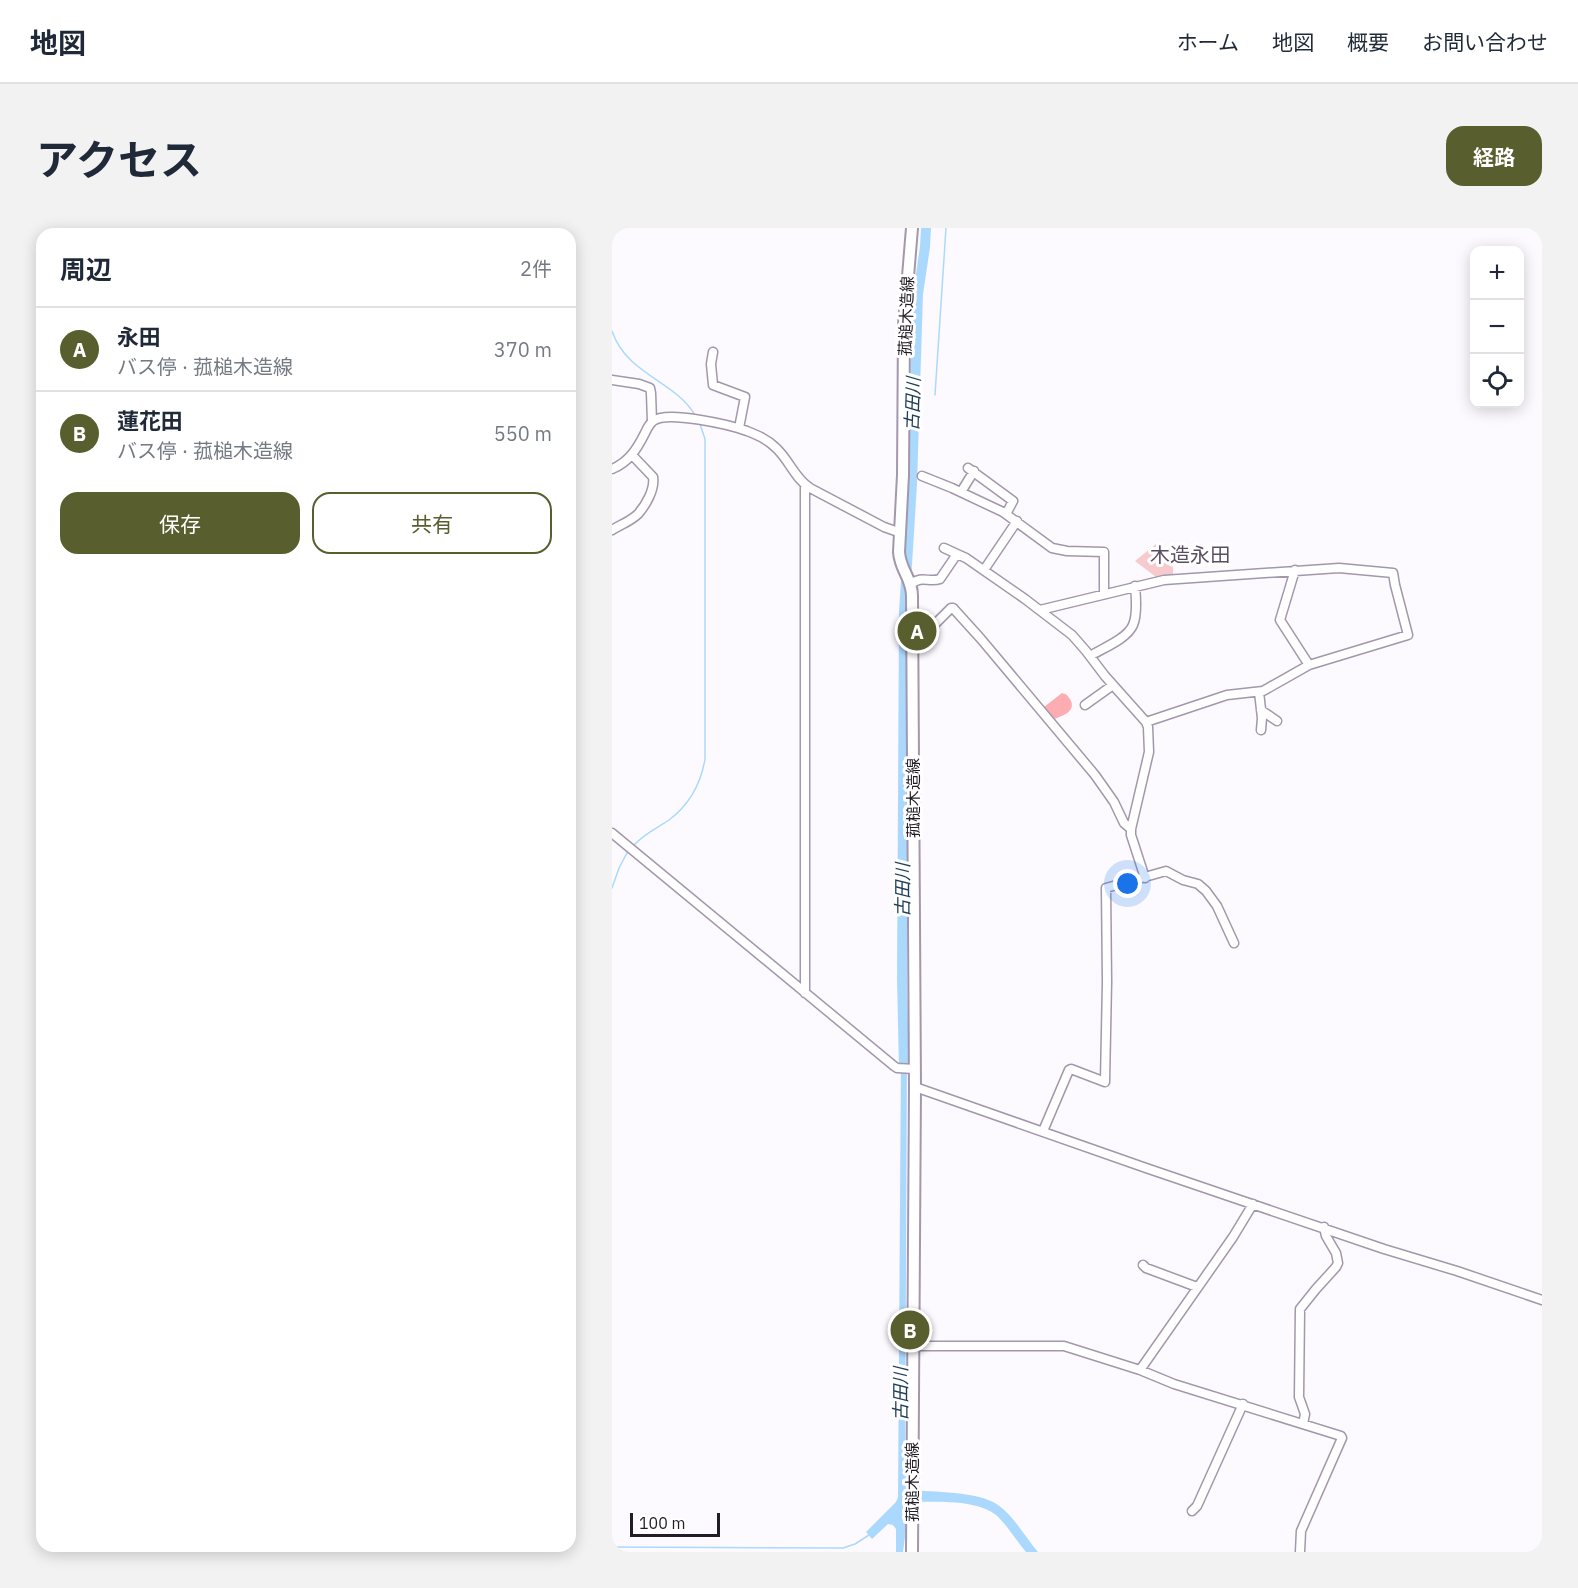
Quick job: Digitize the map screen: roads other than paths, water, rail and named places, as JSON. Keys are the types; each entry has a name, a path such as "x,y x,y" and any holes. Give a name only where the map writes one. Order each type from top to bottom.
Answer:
{"main road":[{"name":"菰槌木造線","path":"912,228 904,326 900,560 911,583 912,620 912,1069 915,1087 912,1552"}],"street":[{"path":"713,352 711,364 713,385 745,397 739,428"},
{"path":"612,380 650,388 652,422"},
{"path":"612,469 632,455 652,422 662,417 683,417 739,428 775,446 805,485 876,523 901,533"},
{"path":"612,530 638,514 652,487 653,477 632,455"},
{"path":"961,492 971,470 1013,501 1006,514"},
{"path":"922,476 1006,514 1052,548 1067,551 1104,552 1104,594"},
{"path":"805,485 805,993"},
{"path":"984,570 1017,521"},
{"path":"944,548 966,558 984,570 1072,635 1146,722 1149,752 1131,830 1144,878"},
{"path":"911,583 916,579 940,579 957,554"},
{"path":"1040,610 1164,580 1344,568 1394,573 1408,635 1309,665 1259,692 1227,695 1146,722"},
{"path":"1294,570 1280,620 1309,665"},
{"path":"1090,656 1117,640 1132,626 1136,600 1135,586"},
{"path":"912,620 935,624 951,608 953,609 1095,775 1114,802 1124,823 1131,830"},
{"path":"1085,705 1113,685"},
{"path":"1259,692 1261,730"},
{"path":"1261,710 1277,721"},
{"path":"612,833 897,1068 912,1069"},
{"path":"1043,1131 1069,1070 1105,1082 1106,888 1166,872 1198,884 1217,906 1234,943"},
{"path":"915,1087 1253,1204 1542,1300"},
{"path":"1140,1370 1233,1237 1253,1204"},
{"path":"1303,1424 1305,1414 1299,1397 1300,1309 1338,1263 1324,1227"},
{"path":"1143,1265 1197,1287"},
{"path":"913,1346 1059,1345 1082,1350 1174,1384 1341,1436 1301,1532 1300,1552"},
{"path":"1192,1511 1197,1506 1243,1404"}],"water":[{"path":"901,1055 907,1055 905,1488 968,1495 990,1500 1009,1515 1038,1552 1026,1552 996,1515 988,1510 966,1504 908,1502 903,1552 896,1552 896,1529 893,1525 888,1524 872,1539 866,1532 896,1502 898,1497"}],"waterway":[{"name":"古田川","path":"904,1069 902,979 904,613 912,484 918,294 926,228"},
{"path":"935,395 946,228"},
{"path":"612,331 628,358 675,393 695,415"},
{"path":"634,845 682,808 697,785 705,759 705,439 700,424"},
{"path":"612,888 628,851"},
{"path":"612,1547 843,1548 869,1535"}],"place":[{"name":"永田","path":"917,631"},
{"name":"蓮花田","path":"910,1330"}],"district":[{"name":"木造永田","path":"1190,555"}]}
